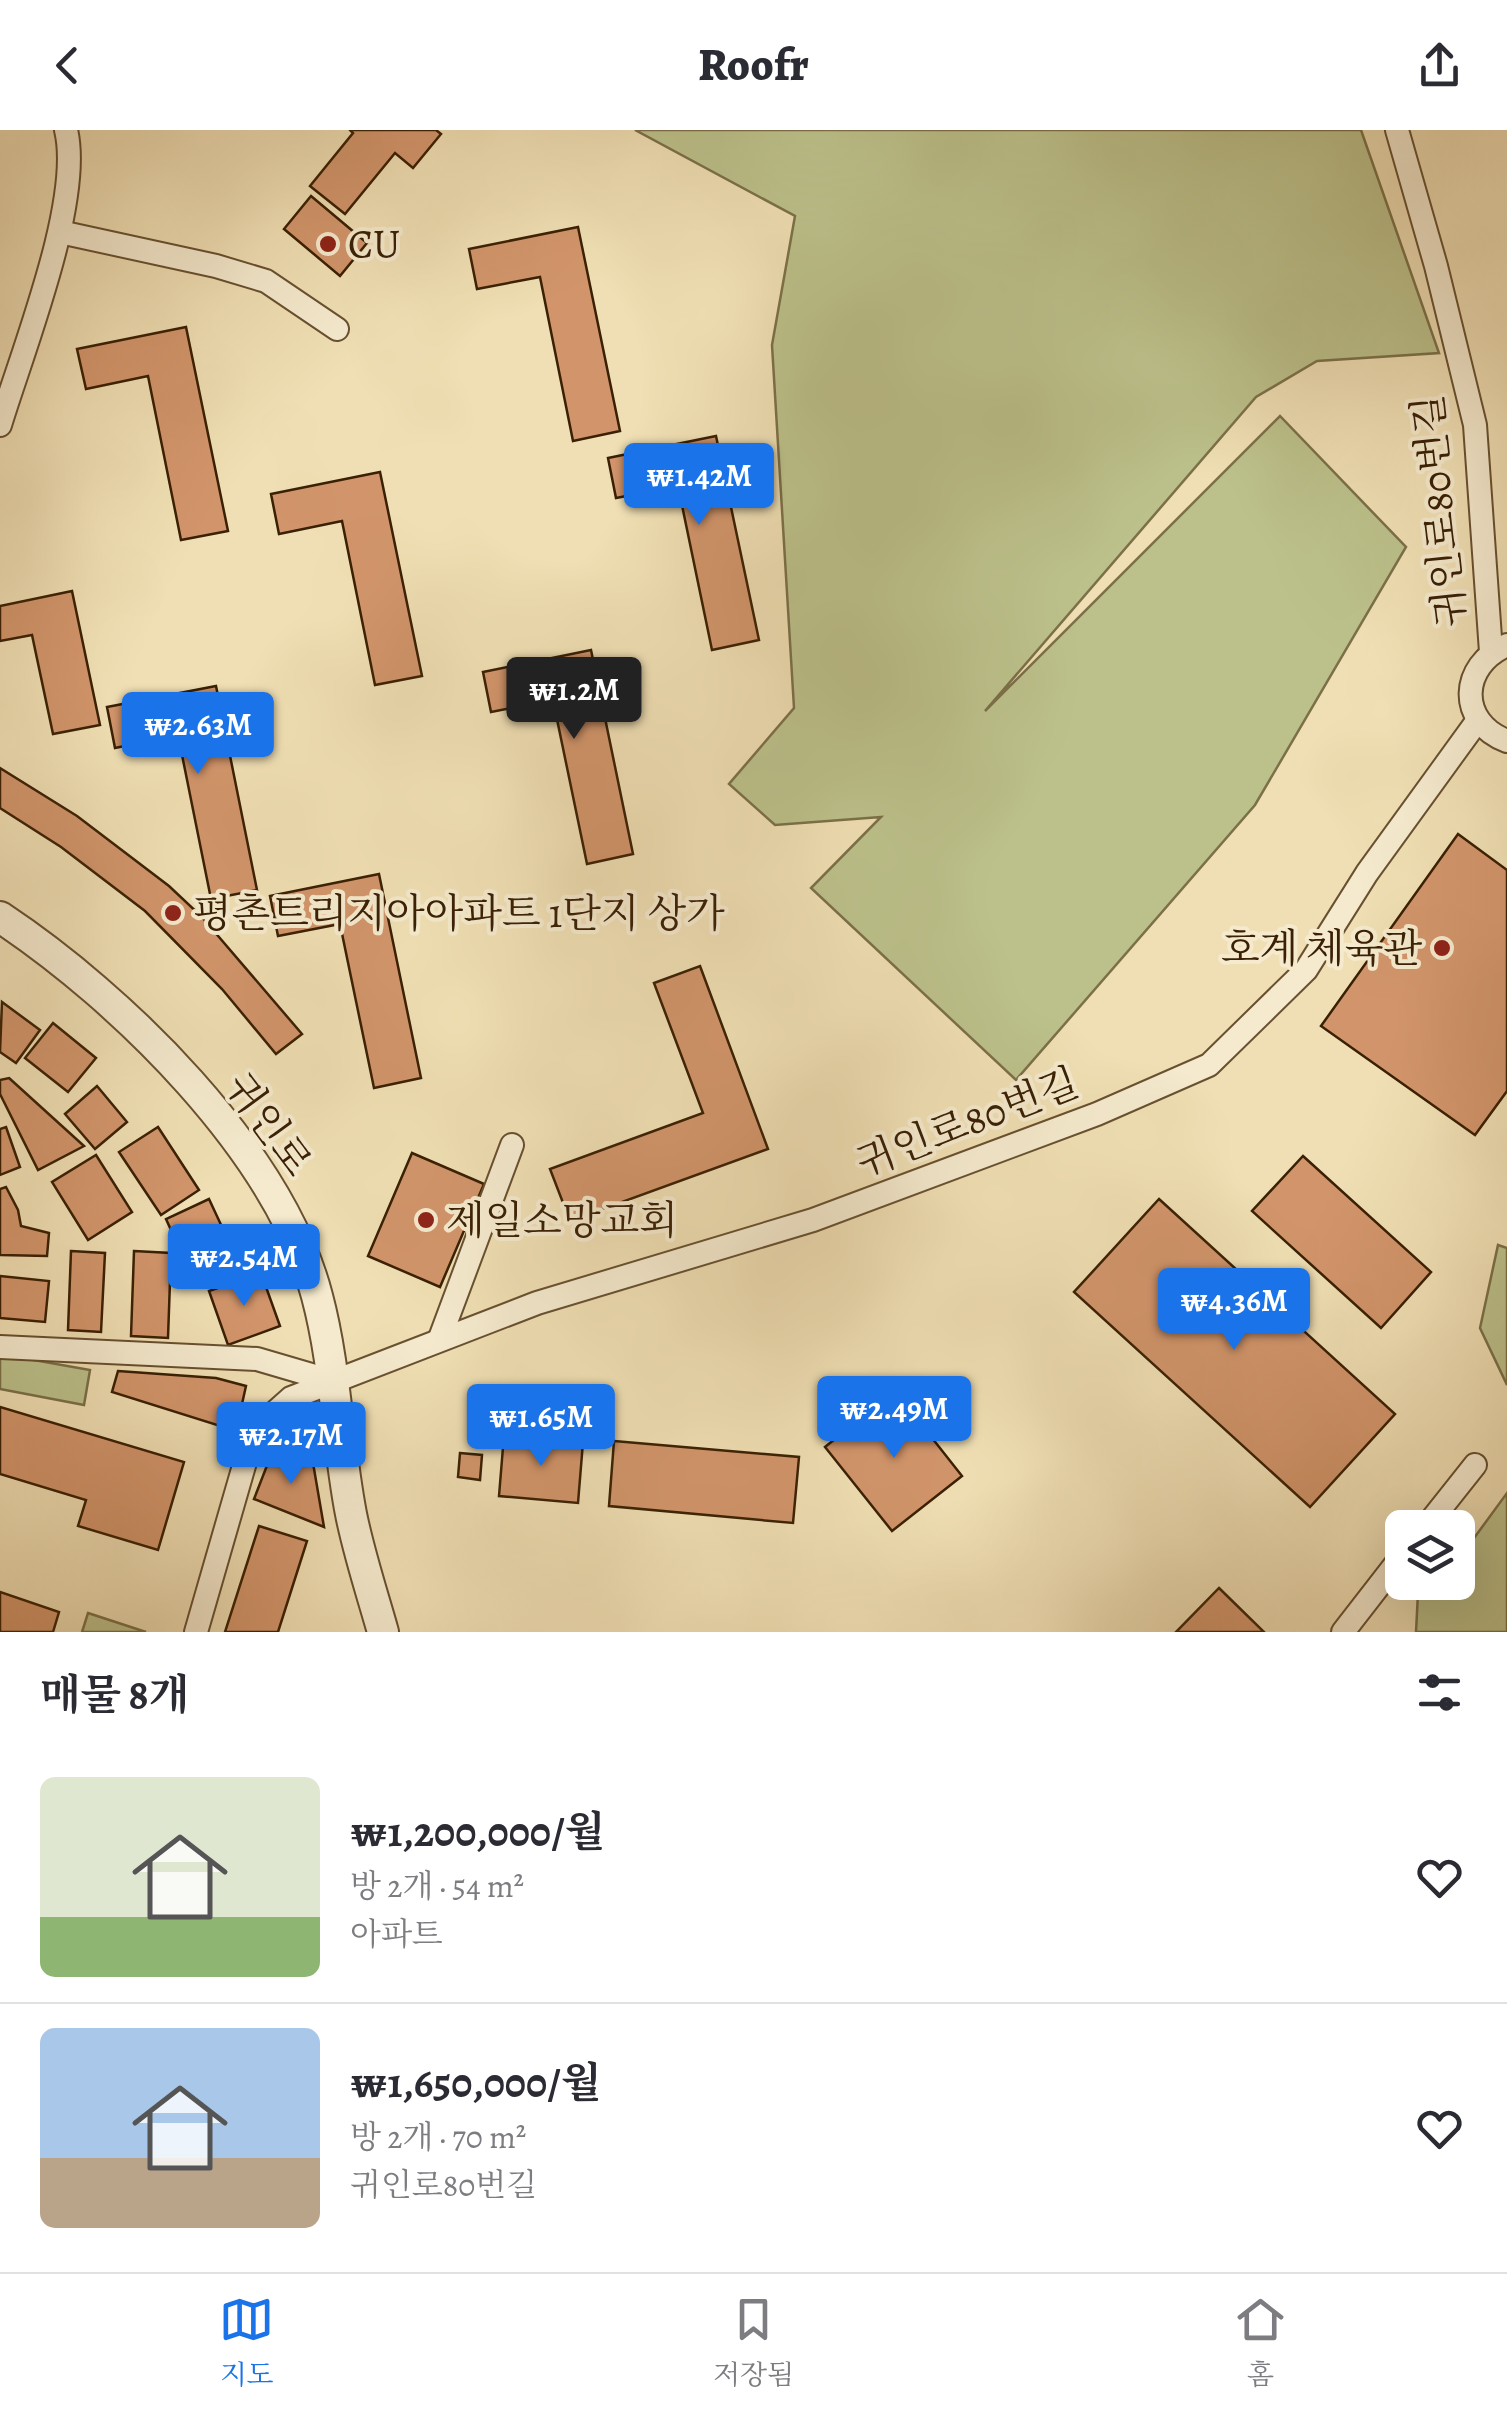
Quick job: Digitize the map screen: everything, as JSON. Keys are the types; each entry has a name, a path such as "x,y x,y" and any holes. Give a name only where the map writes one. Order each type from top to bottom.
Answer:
{"street":[{"path":"0,425 60,232 71,151 66,130"},
{"name":"귀인로80번길","path":"1397,130 1436,266 1474,425 1499,648"},
{"path":"60,232 216,266 266,281 337,330"},
{"path":"1499,648 1482,660 1470,696 1478,720 1507,741"},
{"name":"귀인로80번길","path":"196,1632 254,1431 291,1398 537,1303 813,1220 1097,1114 1209,1065 1306,970 1367,873 1478,720"},
{"name":"귀인로","path":"0,917 54,954 201,1095 278,1200 312,1281 332,1380 351,1516 383,1632"},
{"path":"440,1338 512,1145"},
{"path":"0,1347 257,1359 332,1380"},
{"path":"1439,1510 1475,1465"},
{"path":"1343,1632 1385,1578"}],"green space":[{"path":"635,130 1361,130 1439,353 1317,361 1256,397 985,711 1280,416 1406,547 1255,805 1016,1080 811,888 881,817 775,825 729,784 794,708 772,345 795,216"},
{"path":"1498,1245 1507,1248 1507,1385 1480,1328"},
{"path":"0,1354 90,1370 84,1405 0,1389"},
{"path":"1507,1493 1507,1632 1416,1632 1418,1600 1475,1600 1475,1537"},
{"path":"88,1613 146,1632 82,1632"}],"building":[{"path":"350,130 436,130 441,134 413,168 395,153 345,214 310,186 353,133"},
{"path":"311,196 367,243 340,276 284,229"},
{"path":"578,227 620,431 573,441 540,277 477,289 469,249"},
{"path":"186,327 228,531 181,540 148,376 86,389 77,349"},
{"path":"716,436 759,640 712,650 678,486 616,498 608,458"},
{"path":"380,472 422,676 375,685 342,521 279,534 271,494"},
{"path":"72,591 100,725 53,734 32,635 0,641 0,606"},
{"path":"591,650 633,854 587,864 553,700 491,712 483,672"},
{"path":"216,686 257,890 211,899 178,735 115,748 107,707"},
{"name":"평촌트리지아아파트 1단지 상가","path":"0,768 77,816 169,886 201,916 302,1034 276,1054 222,989 145,911 61,847 0,808"},
{"name":"호계 체육관","path":"1458,834 1507,870 1507,1091 1475,1135 1321,1026"},
{"path":"379,874 421,1078 374,1088 340,924 278,936 270,896"},
{"path":"700,966 768,1149 570,1221 550,1169 703,1113 654,983"},
{"path":"2,1002 40,1030 16,1063 0,1052"},
{"path":"53,1023 96,1058 68,1092 25,1058"},
{"path":"9,1078 84,1146 38,1170 0,1094 0,1080"},
{"path":"97,1086 127,1122 95,1149 65,1114"},
{"path":"6,1127 20,1167 0,1175 0,1129"},
{"path":"158,1127 199,1190 161,1215 119,1152"},
{"name":"제일소망교회","path":"412,1153 484,1184 440,1287 368,1256"},
{"path":"96,1155 132,1212 88,1240 52,1182"},
{"path":"1303,1156 1431,1272 1381,1328 1252,1211"},
{"path":"6,1187 21,1226 49,1233 47,1256 0,1255 0,1189"},
{"path":"209,1199 236,1257 192,1276 166,1219"},
{"path":"1159,1199 1395,1414 1310,1507 1074,1292"},
{"path":"71,1251 105,1253 101,1332 68,1330"},
{"path":"134,1251 171,1253 168,1338 131,1336"},
{"path":"261,1273 280,1326 228,1345 209,1291"},
{"path":"0,1276 49,1281 45,1322 0,1318"},
{"path":"118,1371 216,1378 246,1386 236,1431 112,1392"},
{"path":"895,1391 962,1476 892,1531 825,1447"},
{"path":"0,1407 184,1462 158,1550 78,1526 86,1500 0,1474"},
{"path":"504,1435 583,1442 578,1503 499,1496"},
{"path":"614,1441 799,1457 793,1523 609,1506"},
{"path":"273,1450 313,1463 324,1527 254,1499"},
{"path":"460,1453 482,1455 480,1480 458,1477"},
{"path":"259,1526 307,1541 278,1632 225,1632"},
{"path":"1219,1588 1264,1632 1176,1632"},
{"path":"0,1592 59,1612 53,1632 0,1632"}],"place":[{"name":"CU","path":"328,244"},
{"name":"평촌트리지아아파트 1단지 상가","path":"173,913"},
{"name":"호계 체육관","path":"1442,948"},
{"name":"제일소망교회","path":"426,1220"}]}
